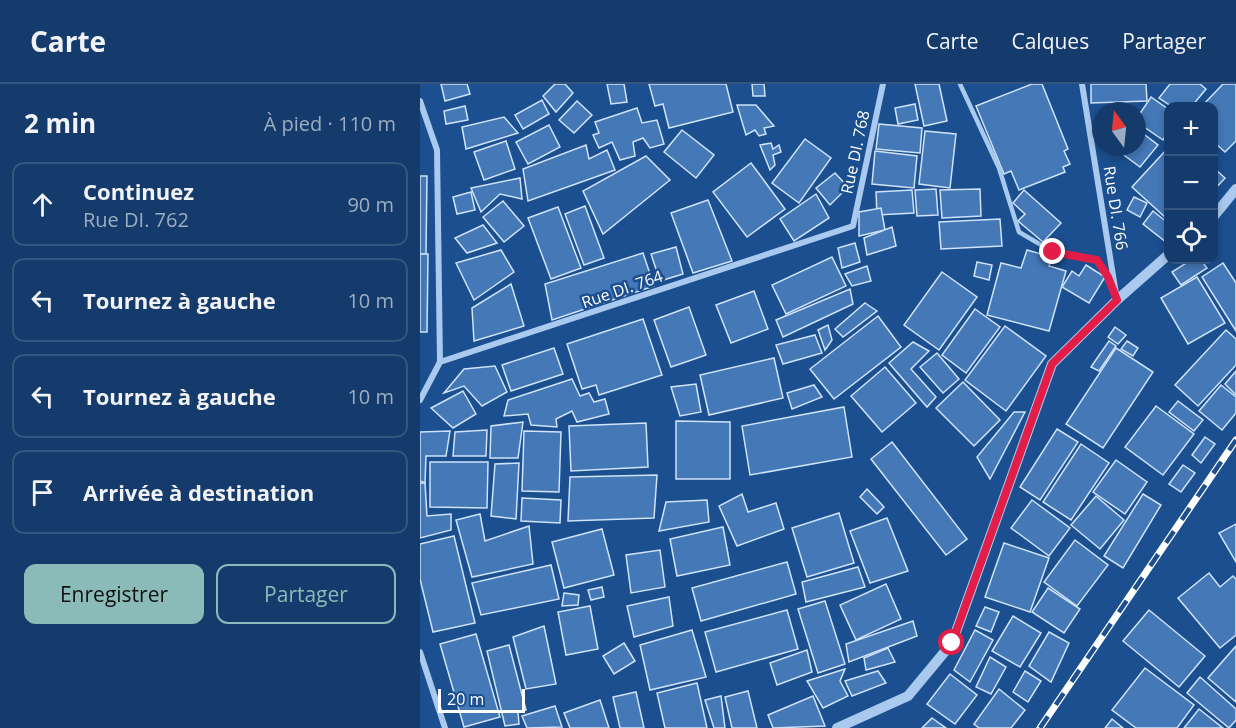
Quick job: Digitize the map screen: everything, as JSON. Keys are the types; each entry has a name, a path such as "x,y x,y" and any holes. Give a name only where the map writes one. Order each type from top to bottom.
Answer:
{"street":[{"name":"Rue DI. 768","path":"853,226 883,84"},
{"name":"Rue DI. 766","path":"1082,84 1117,300"},
{"path":"420,101 437,150 440,362 420,400"},
{"path":"1218,211 1236,189"},
{"name":"Rue DI. 764","path":"440,362 853,226"},
{"path":"837,728 908,696 952,643 1052,364 1117,300 1164,259"},
{"path":"420,652 445,728"}],"lane":[{"path":"960,84 999,168 1019,232 1053,252 1097,260 1108,277 1117,300"}],"building":[{"path":"441,84 467,84 470,94 445,101"},
{"path":"555,84 565,84 573,93 556,112 543,96"},
{"path":"607,84 624,84 627,102 611,104"},
{"path":"649,84 726,84 733,112 669,128 663,104 655,106"},
{"path":"752,84 764,84 765,96 753,96"},
{"path":"915,84 939,84 947,121 924,126"},
{"path":"1032,84 1042,84 1068,149 1064,151 1070,164 1063,167 1065,172 1019,190 1011,171 1004,174 976,106"},
{"path":"1091,84 1146,84 1147,101 1091,103"},
{"path":"1170,84 1200,84 1206,89 1195,102 1165,102 1159,98"},
{"path":"1223,84 1236,84 1236,141 1225,152 1218,146 1218,102 1206,102"},
{"path":"1151,97 1164,106 1163,140 1146,128 1146,104"},
{"path":"542,100 549,114 523,129 515,115"},
{"path":"577,101 592,115 574,133 559,120"},
{"path":"915,104 918,120 898,124 895,108"},
{"path":"737,105 756,105 774,126 764,128 766,134 759,136 755,130 746,135"},
{"path":"465,106 468,120 446,124 444,111"},
{"path":"637,108 642,123 657,120 664,144 650,148 643,138 633,142 635,156 620,160 612,142 599,148 593,135 599,133 595,122"},
{"path":"504,117 518,133 466,149 462,127"},
{"path":"879,124 922,128 920,153 876,149"},
{"path":"549,125 560,147 528,164 516,142"},
{"path":"682,130 714,155 696,178 664,152"},
{"path":"925,131 956,134 950,188 919,184"},
{"path":"1146,136 1158,145 1140,167 1125,156 1146,156"},
{"path":"805,139 831,158 799,203 772,183"},
{"path":"506,141 515,169 484,180 474,152"},
{"path":"771,143 773,149 779,145 781,152 773,155 775,165 770,170 760,145"},
{"path":"586,145 589,159 607,150 615,170 528,201 523,169"},
{"path":"875,151 917,156 914,188 872,184"},
{"path":"1164,152 1164,216 1132,187"},
{"path":"646,156 670,180 603,234 583,191"},
{"path":"751,163 785,209 747,237 713,192"},
{"path":"1218,172 1225,178 1218,186"},
{"path":"835,173 848,187 830,205 816,188"},
{"path":"420,176 427,176 426,254 420,254"},
{"path":"520,178 522,199 500,194 481,212 471,188"},
{"path":"936,189 938,215 917,216 915,190"},
{"path":"980,189 981,216 942,218 940,190"},
{"path":"912,190 914,213 877,215 876,192"},
{"path":"1024,190 1061,223 1043,242 1018,221 1025,214 1013,203"},
{"path":"471,192 475,210 457,214 453,197"},
{"path":"816,194 829,218 794,241 780,219"},
{"path":"1134,197 1147,203 1140,217 1127,210"},
{"path":"708,200 732,261 693,273 671,213"},
{"path":"503,201 524,226 504,242 483,217"},
{"path":"585,206 604,258 584,265 565,214"},
{"path":"558,207 581,268 551,279 528,218"},
{"path":"881,208 885,230 859,236 859,212"},
{"path":"1153,211 1164,220 1164,240 1143,224"},
{"path":"1000,219 1002,246 941,249 939,222"},
{"path":"483,225 497,243 467,253 455,238"},
{"path":"892,227 896,246 867,255 864,238"},
{"path":"855,243 860,262 842,268 838,248"},
{"path":"676,247 683,274 660,281 651,254"},
{"path":"501,250 514,272 474,300 456,263"},
{"path":"1027,250 1052,257 1049,266 1066,271 1049,331 987,315 1001,263 1021,268"},
{"path":"643,253 654,286 552,320 545,284"},
{"path":"420,254 428,254 427,332 420,332"},
{"path":"832,257 846,286 786,314 772,285"},
{"path":"977,262 992,265 989,280 974,276"},
{"path":"1223,263 1236,283 1236,331 1202,277"},
{"path":"1185,264 1204,264 1207,268 1181,285 1172,272"},
{"path":"1086,265 1105,277 1089,303 1062,287 1072,271 1079,276"},
{"path":"867,266 871,281 852,286 845,274"},
{"path":"942,272 977,297 939,350 904,325"},
{"path":"1197,277 1225,323 1188,344 1161,298"},
{"path":"511,284 524,326 474,341 472,308"},
{"path":"850,289 853,304 783,337 776,320"},
{"path":"754,291 768,329 731,343 716,305"},
{"path":"865,303 877,311 843,337 835,329"},
{"path":"689,307 706,355 671,367 654,320"},
{"path":"975,309 1000,327 966,373 942,355"},
{"path":"878,316 901,347 834,399 810,369"},
{"path":"643,319 662,375 599,395 596,385 582,389 567,344"},
{"path":"828,325 832,340 825,350 818,330"},
{"path":"1005,326 1046,356 1006,411 965,380"},
{"path":"1115,327 1126,335 1118,344 1108,337"},
{"path":"1226,330 1236,339 1236,365 1198,406 1175,385"},
{"path":"815,335 822,353 783,364 776,345"},
{"path":"1109,341 1116,346 1099,371 1091,367"},
{"path":"1127,341 1138,348 1133,356 1121,349"},
{"path":"913,342 929,351 911,369 936,397 927,407 889,363"},
{"path":"554,348 563,374 511,391 502,365"},
{"path":"1116,348 1153,372 1103,448 1066,424"},
{"path":"937,353 959,379 943,393 920,367"},
{"path":"774,358 783,398 709,415 700,375"},
{"path":"495,366 507,392 482,406 464,386 444,393 464,369"},
{"path":"885,367 916,403 882,432 851,396"},
{"path":"1236,371 1236,395 1225,384"},
{"path":"572,379 580,396 589,393 594,402 605,399 609,414 577,422 572,411 556,419 557,427 531,425 528,414 504,416 508,400"},
{"path":"963,382 1000,420 974,446 936,408"},
{"path":"696,384 701,412 680,416 671,387"},
{"path":"814,385 822,397 792,409 787,393"},
{"path":"1221,385 1236,397 1236,413 1222,430 1199,411"},
{"path":"463,391 476,414 453,428 431,408"},
{"path":"1178,401 1203,420 1194,431 1169,412"},
{"path":"1156,406 1194,434 1163,475 1125,447"},
{"path":"844,407 852,457 750,475 742,426"},
{"path":"1014,412 1025,412 990,479 977,457"},
{"path":"676,421 730,422 730,479 676,479"},
{"path":"523,422 518,458 490,458 491,426"},
{"path":"646,423 648,467 571,471 569,426"},
{"path":"1057,429 1078,442 1040,500 1020,487"},
{"path":"487,430 486,456 453,456 455,432"},
{"path":"450,431 446,456 426,456 425,483 420,481 420,432"},
{"path":"524,431 561,432 559,492 522,491"},
{"path":"1205,437 1215,444 1201,463 1192,455"},
{"path":"892,442 967,539 946,555 871,459"},
{"path":"1081,444 1109,463 1071,520 1043,502"},
{"path":"1116,460 1147,482 1125,514 1093,492"},
{"path":"430,462 488,462 487,508 430,507"},
{"path":"519,463 516,519 491,516 495,464"},
{"path":"1183,465 1195,473 1181,492 1169,484"},
{"path":"657,475 654,518 568,521 570,477"},
{"path":"420,483 425,483 427,516 451,514 451,530 420,538"},
{"path":"867,489 884,507 877,514 860,497"},
{"path":"742,494 748,512 776,503 784,529 737,546 719,506"},
{"path":"1143,494 1161,505 1123,568 1104,556"},
{"path":"1096,496 1124,520 1100,549 1071,525"},
{"path":"522,498 561,500 560,523 521,521"},
{"path":"707,500 709,522 659,531 666,502"},
{"path":"1032,500 1070,528 1049,556 1011,528"},
{"path":"839,513 854,563 807,577 792,528"},
{"path":"480,514 485,541 529,526 533,564 472,577 456,520"},
{"path":"887,518 908,571 870,583 850,531"},
{"path":"1236,524 1236,562 1219,533"},
{"path":"723,527 730,565 677,576 670,539"},
{"path":"602,529 614,575 564,588 552,542"},
{"path":"454,536 475,623 433,632 420,579 420,544"},
{"path":"1075,540 1108,565 1077,606 1044,582"},
{"path":"1004,543 1049,558 1030,612 985,597"},
{"path":"660,550 665,587 631,593 626,555"},
{"path":"787,562 796,594 701,621 692,588"},
{"path":"551,565 559,599 481,615 472,583"},
{"path":"858,567 865,587 806,602 802,582"},
{"path":"1209,573 1220,587 1233,576 1236,579 1236,635 1220,648 1178,598"},
{"path":"886,584 901,619 856,640 840,605"},
{"path":"602,587 604,597 591,600 588,590"},
{"path":"1048,588 1080,609 1064,633 1032,612"},
{"path":"564,593 579,595 578,605 562,606"},
{"path":"669,597 673,626 634,637 627,606"},
{"path":"825,601 845,664 818,673 798,609"},
{"path":"590,606 598,649 566,655 558,612"},
{"path":"985,607 999,612 991,632 976,626"},
{"path":"787,610 798,649 716,672 705,632"},
{"path":"1149,610 1205,656 1179,687 1123,641"},
{"path":"1013,616 1041,633 1020,667 992,651"},
{"path":"913,621 917,636 849,662 846,644"},
{"path":"544,626 556,684 526,689 513,637"},
{"path":"692,630 706,677 650,690 640,645"},
{"path":"975,630 993,640 970,682 954,670"},
{"path":"1049,632 1069,643 1051,682 1029,666"},
{"path":"476,634 500,717 464,727 440,644"},
{"path":"624,643 635,661 614,674 603,656"},
{"path":"509,645 526,710 518,712 519,724 505,726 487,651"},
{"path":"1236,646 1236,702 1208,678"},
{"path":"888,648 895,662 866,670 864,658"},
{"path":"807,650 812,672 777,685 770,663"},
{"path":"990,657 1006,667 991,694 976,687"},
{"path":"1145,668 1194,705 1177,728 1136,728 1112,710"},
{"path":"845,669 840,681 848,696 823,708 807,681"},
{"path":"878,671 886,683 852,696 845,681"},
{"path":"1025,671 1041,681 1028,702 1013,692"},
{"path":"950,674 977,695 955,724 927,704"},
{"path":"1200,677 1236,709 1236,720 1229,728 1187,693"},
{"path":"697,683 707,728 665,728 657,693"},
{"path":"999,689 1025,710 1011,728 979,728 974,724"},
{"path":"748,691 757,728 732,728 725,697"},
{"path":"636,692 644,728 620,728 613,697"},
{"path":"721,696 725,728 714,728 705,700"},
{"path":"813,696 825,726 773,728 768,715"},
{"path":"600,700 609,728 570,728 564,713"},
{"path":"555,706 562,727 527,728 522,716"},
{"path":"1199,709 1223,728 1184,728"},
{"path":"932,718 946,728 922,728"},
{"path":"1112,719 1123,728 1105,728"}],"railway":[{"path":"1040,728 1236,440"}],"route":[{"path":"952,643 1052,364 1117,300 1108,277 1097,260 1053,252"}]}
